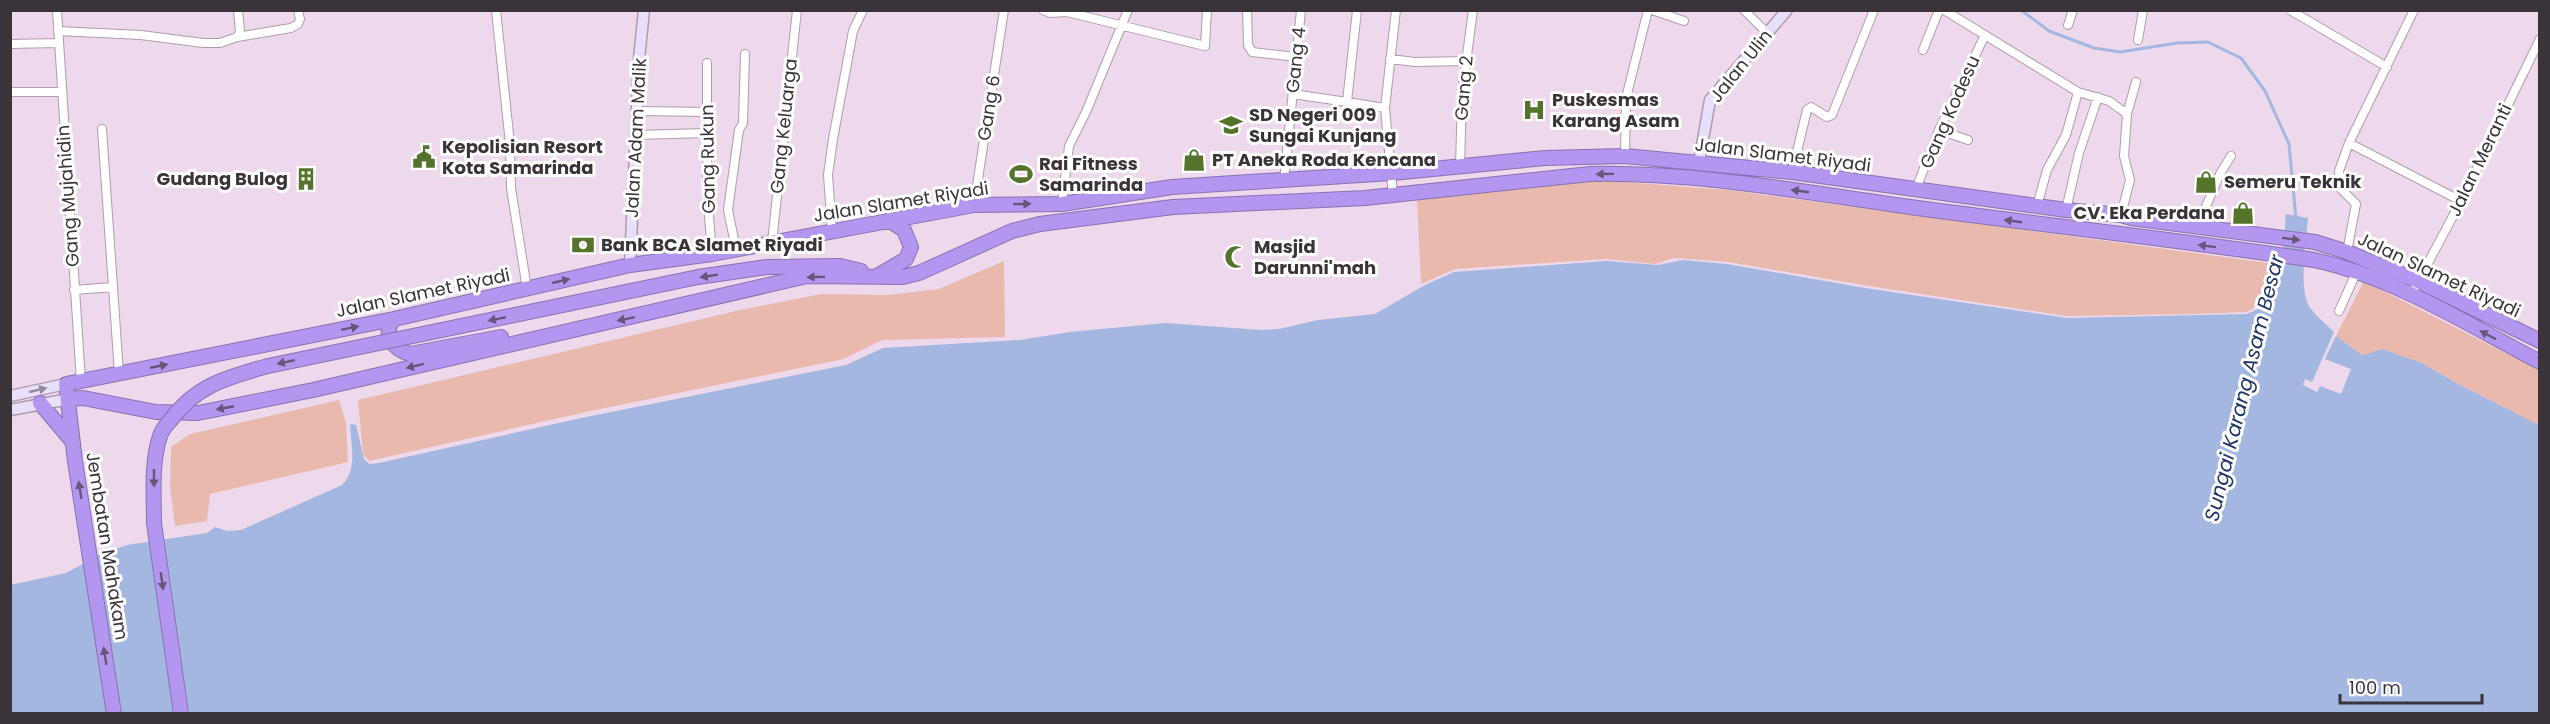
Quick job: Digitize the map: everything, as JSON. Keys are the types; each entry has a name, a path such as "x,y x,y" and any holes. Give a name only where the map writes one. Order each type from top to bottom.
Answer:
{"highway":[{"name":"Jalan Slamet Riyadi","path":"66,384 394,319 630,265 712,254 974,205 1062,204 1172,188 1392,173 1545,158 1625,156 1792,172 2066,210 2121,214 2131,218 2315,242 2347,252 2418,281 2540,341"},
{"name":"Jalan Slamet Riyadi","path":"69,399 83,398 156,412 198,413 314,390 807,276 903,277 919,273 1012,231 1040,224 1173,207 1365,198 1590,174 1621,173 1692,178 1829,195 2314,260 2356,271 2411,295 2540,362"},
{"path":"1365,175 1365,198"},
{"path":"1829,195 1830,177"},
{"path":"874,277 900,264 909,254 910,240 904,230 890,220"},
{"name":"Jalan Slamet Riyadi","path":"181,714 154,523 154,466 160,434 178,409 198,392 222,379 268,366 634,290 767,267 840,266 874,277"},
{"path":"394,319 390,323 391,343 395,349 410,354 534,330 548,329 561,333"},
{"name":"Jembatan Mahakam","path":"66,384 114,714"},
{"path":"40,403 73,442"}],"street":[{"name":"Gang Mujahidin","path":"57,10 81,382"},
{"path":"237,37 240,32 238,10"},
{"path":"58,32 141,35 220,43 237,37 291,28 298,24 300,19 298,10"},
{"path":"496,10 510,144 511,188 527,289"},
{"name":"Jalan Adam Malik","path":"630,265 644,10"},
{"name":"Gang Keluarga","path":"772,242 797,10"},
{"path":"832,231 828,175 833,139 853,31 863,10"},
{"name":"Gang 6","path":"974,205 1004,10"},
{"path":"1043,10 1067,12 1205,46 1207,10"},
{"path":"1062,204 1070,147 1128,10"},
{"path":"1247,10 1248,45 1252,52 1296,57"},
{"name":"Gang 4","path":"1284,181 1302,10"},
{"path":"1347,102 1357,10"},
{"path":"1393,195 1385,108 1396,10"},
{"name":"Gang 2","path":"1460,167 1462,93 1473,10"},
{"path":"1625,156 1626,98 1650,10 1684,21"},
{"path":"1744,10 1767,33"},
{"name":"Jalan Ulin","path":"1699,162 1710,100 1787,10"},
{"path":"1792,172 1807,110 1811,107 1827,117 1832,115 1874,10"},
{"path":"1923,50 1939,10"},
{"path":"1944,10 2078,92 2109,101 2127,114"},
{"path":"2068,25 2073,10"},
{"path":"2138,40 2143,10"},
{"path":"2290,10 2387,67"},
{"path":"2347,252 2356,204 2340,188 2338,179 2349,143 2414,10"},
{"name":"Gang Kodesu","path":"1916,189 1939,130 1985,35"},
{"name":"Jalan Meranti","path":"2411,295 2461,201 2540,39"},
{"path":"10,44 58,43"},
{"path":"736,249 728,210 739,130 743,123 745,54"},
{"path":"1390,59 1415,62 1466,61"},
{"name":"Gang Rukun","path":"707,63 707,191 712,254"},
{"path":"2121,214 2130,180 2124,156 2127,114 2136,82"},
{"path":"10,92 62,92"},
{"path":"2037,206 2047,170 2066,135 2078,92"},
{"path":"1293,94 1385,108"},
{"path":"2066,210 2079,153 2098,97"},
{"path":"637,111 707,112"},
{"path":"102,129 119,374"},
{"path":"1939,130 1968,140"},
{"path":"636,135 707,133"},
{"path":"2349,143 2461,201"},
{"path":"2197,227 2220,174 2231,156"},
{"path":"2339,311 2356,271"},
{"path":"74,290 113,287"},
{"path":"10,396 66,384"},
{"name":"Jalan Slamet Riyadi","path":"10,410 69,399"}],"shaded area":[{"path":"1598,180 1728,190 2276,264 2262,303 2247,312 2195,314 2066,316 1728,262 1674,258 1655,264 1606,259 1455,269 1421,284 1417,198"},
{"path":"1004,261 1005,337 882,340 843,359 586,412 369,461 363,454 358,400 740,310 821,294 888,295 939,289"},
{"path":"2364,281 2539,370 2539,425 2422,363 2382,349 2362,355 2336,336"},
{"path":"339,400 346,423 348,462 210,494 207,521 175,526 170,487 171,447 190,434"}],"water":[{"path":"2286,214 2308,218 2304,262 2305,295 2313,311 2334,332 2312,382 2305,379 2303,385 2317,392 2320,386 2341,394 2351,369 2325,359 2336,336 2362,355 2382,349 2422,363 2539,425 2539,713 11,713 10,585 66,573 101,554 127,545 207,533 215,527 227,531 241,530 342,485 347,479 352,464 350,424 356,425 364,459 369,464 379,463 586,417 846,365 883,348 1020,340 1070,332 1166,323 1261,330 1279,329 1318,320 1375,314 1425,285 1454,272 1606,261 1658,265 1683,260 1727,264 1865,288 2067,318 2247,314 2266,303 2275,291 2284,245"}],"waterway":[{"name":"Sungai Karang Asam Besar","path":"2021,10 2049,31 2094,48 2120,52 2177,43 2208,42 2241,58 2265,91 2289,144 2296,219"}],"place":[{"name":"Puskesmas Karang Asam","path":"1534,110"},
{"name":"SD Negeri 009 Sungai Kunjang","path":"1231,125"},
{"name":"Kepolisian Resort Kota Samarinda","path":"424,157"},
{"name":"PT Aneka Roda Kencana","path":"1194,160"},
{"name":"Rai Fitness Samarinda","path":"1021,174"},
{"name":"Gudang Bulog","path":"306,179"},
{"name":"Semeru Teknik","path":"2206,182"},
{"name":"CV. Eka Perdana","path":"2243,213"},
{"name":"Bank BCA Slamet Riyadi","path":"583,245"},
{"name":"Masjid Darunni'mah","path":"1236,257"}]}
